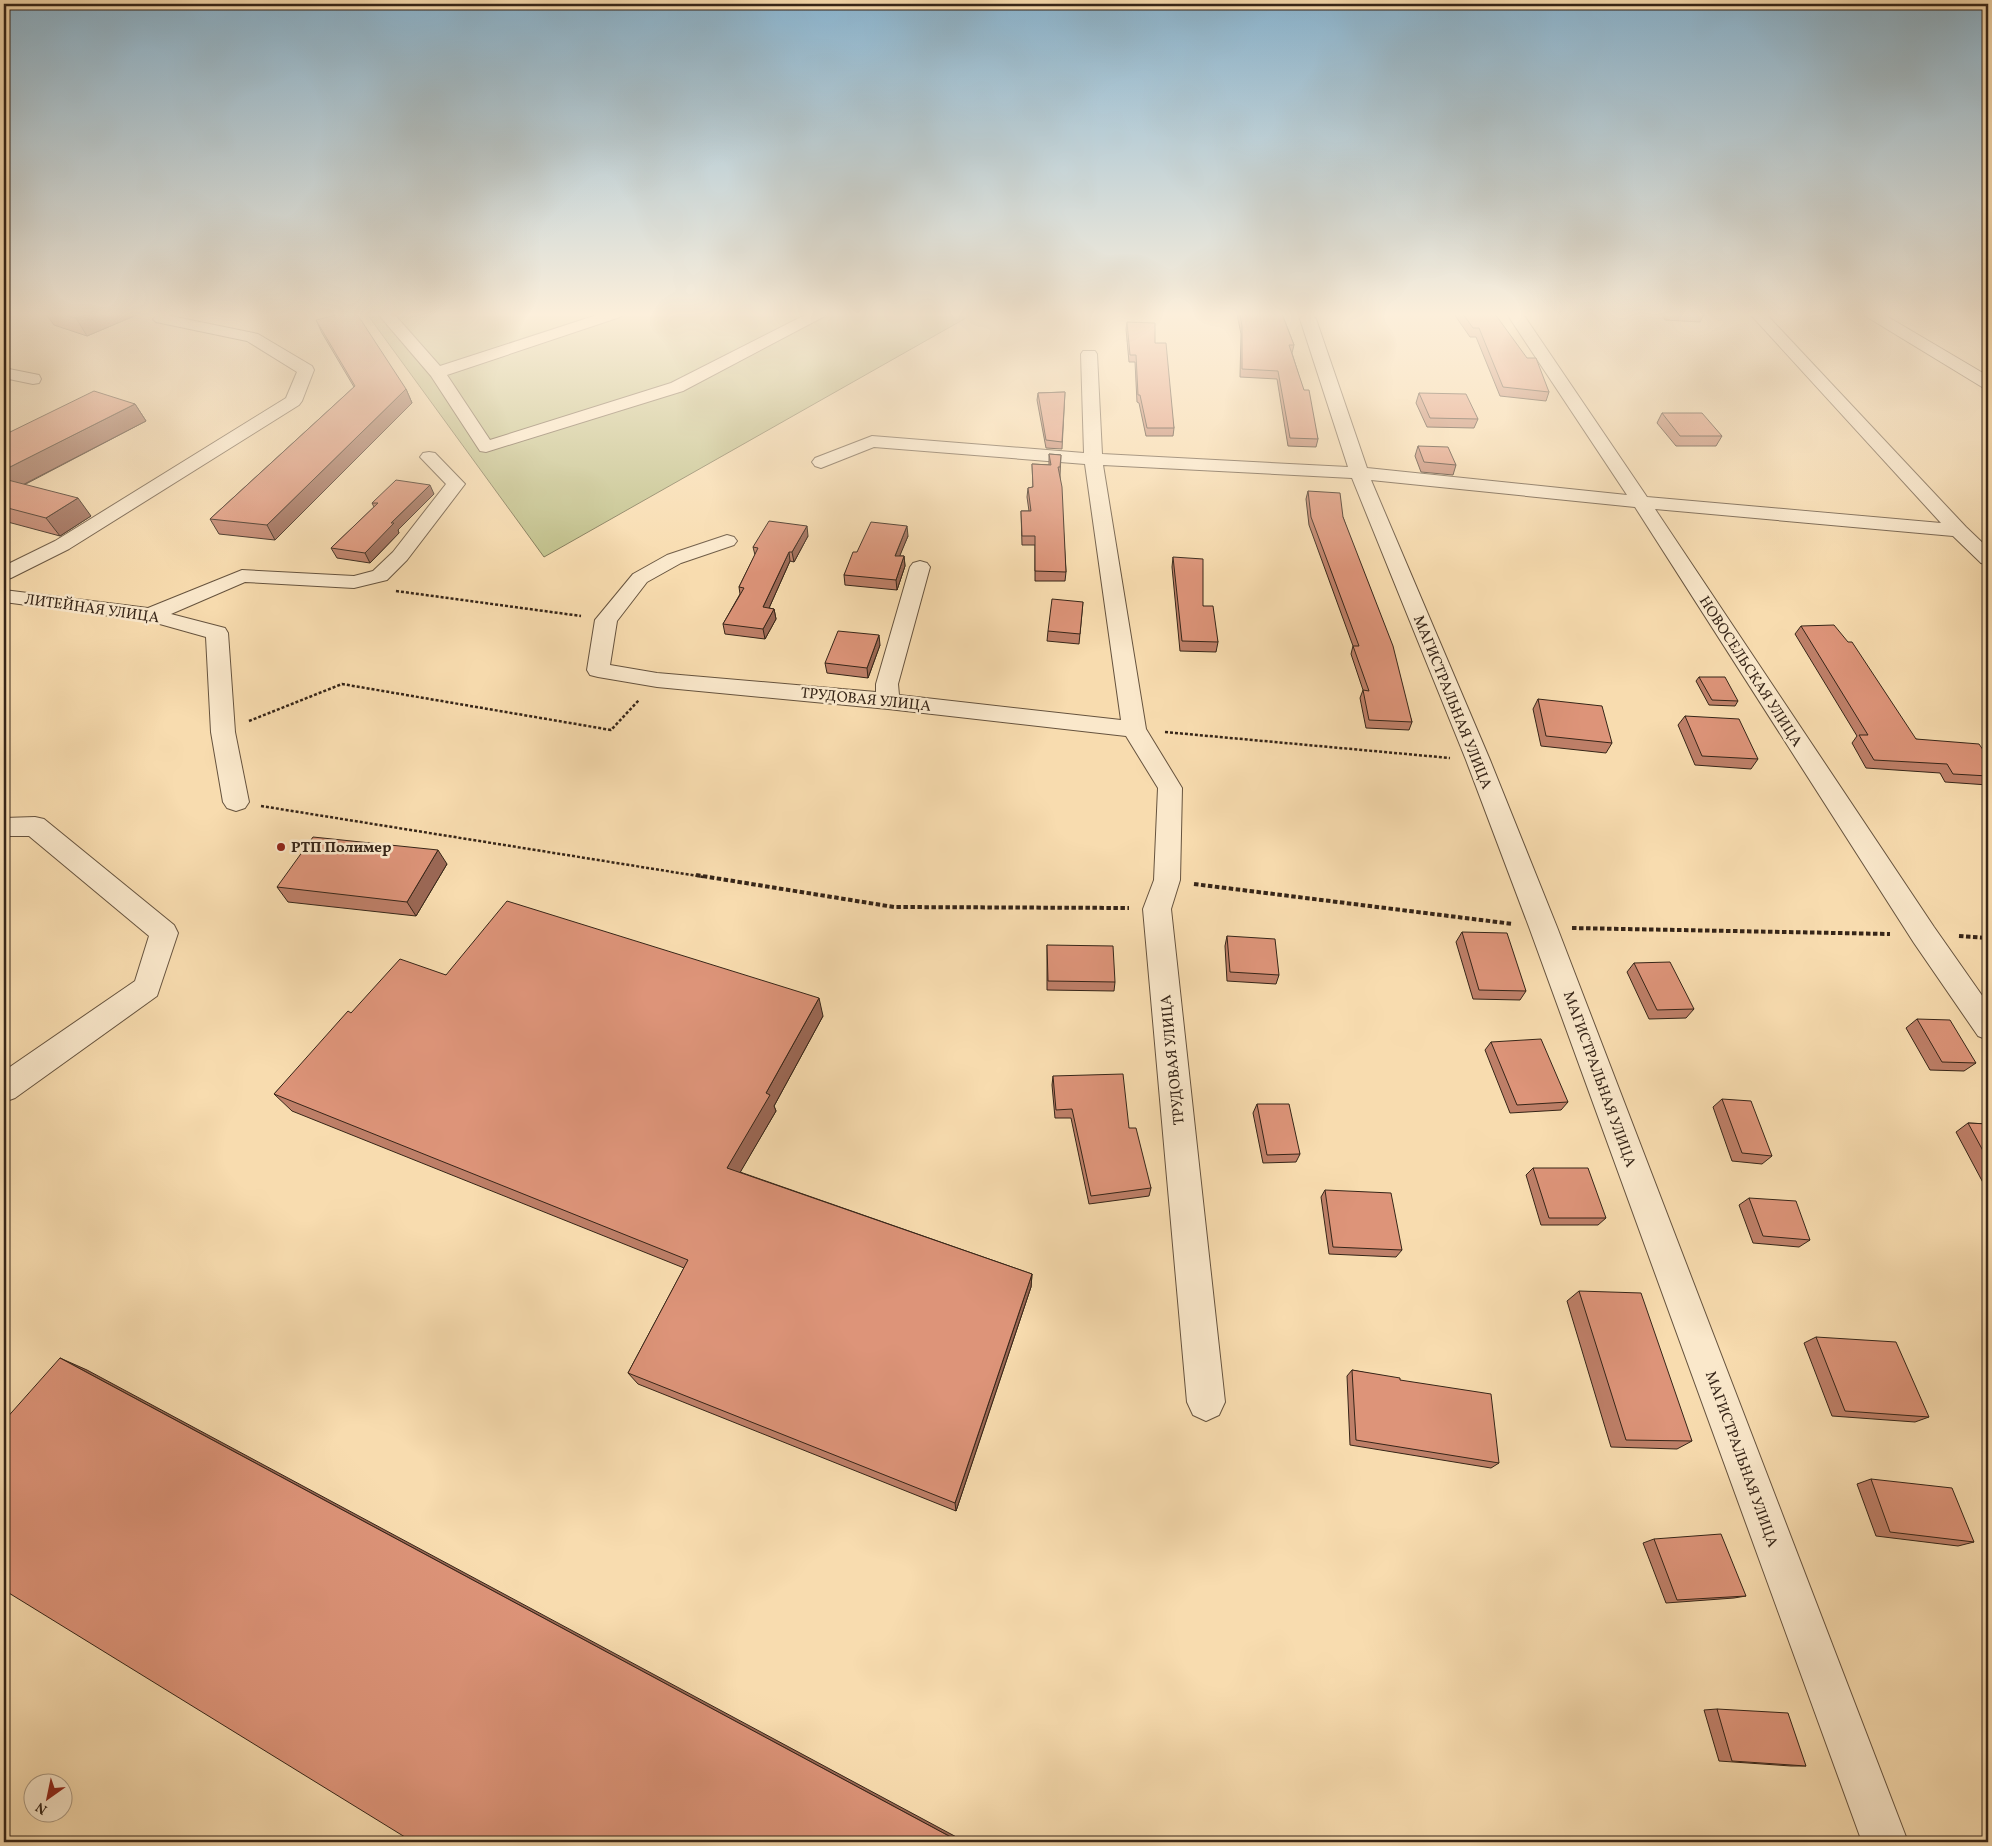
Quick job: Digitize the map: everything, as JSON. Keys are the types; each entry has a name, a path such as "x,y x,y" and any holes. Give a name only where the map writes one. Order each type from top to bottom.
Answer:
{"street":[{"path":"4,574 62,546 293,400"},
{"path":"455,400 486,447 635,400"},
{"name":"ТРУДОВАЯ УЛИЦА","path":"1091,400 1094,459 1134,729 1170,788 1166,880 1157,908 1206,1402"},
{"name":"МАГИСТРАЛЬНАЯ УЛИЦА","path":"1335,400 1359,473 1478,760 1543,927 1885,1842"},
{"name":"НОВОСЕЛЬСКАЯ УЛИЦА","path":"1573,400 1924,935 1988,1027"},
{"path":"1838,400 1988,560"},
{"path":"821,462 872,441 1094,459 1359,473 1641,502 1959,531"},
{"path":"150,614 242,576 354,582 380,576 400,556 456,484 429,457"},
{"path":"606,620 640,578 674,559 727,541"},
{"path":"888,701 887,684 920,567"},
{"name":"ЛИТЕЙНАЯ УЛИЦА","path":"4,596 150,614 217,633 223,732 236,802"},
{"name":"ТРУДОВАЯ УЛИЦА","path":"606,620 598,670 657,680 888,701 1134,729"},
{"path":"4,827 35,826 164,933 147,988 4,1088"}],"path":[{"path":"354,582 388,590 606,620"},
{"path":"223,732 342,684 611,730 657,680"},
{"path":"1134,729 1478,760"},
{"path":"236,802 894,907 1157,908"},
{"path":"1166,880 1543,927 1988,938"}],"green space":[{"path":"430,400 821,400 544,557"}],"building":[{"path":"75,400 123,400 135,404 4,470 4,435"},
{"path":"340,400 395,400 267,525 210,519"},
{"path":"1039,400 1065,400 1062,442 1046,440"},
{"path":"1141,400 1171,400 1174,428 1147,428"},
{"path":"1283,400 1311,400 1318,439 1290,438"},
{"path":"1422,400 1469,400 1478,419 1430,418"},
{"path":"1662,413 1702,413 1722,436 1680,436"},
{"path":"1418,446 1448,447 1456,465 1424,462"},
{"path":"1049,454 1061,455 1060,467 1058,467 1062,487 1066,572 1035,571 1035,536 1022,536 1021,511 1031,511 1028,488 1033,487 1032,464 1051,465"},
{"path":"4,479 78,498 46,518 4,507"},
{"path":"396,480 430,485 391,523 394,523 365,553 331,548 378,503 372,503"},
{"path":"1308,491 1340,493 1343,517 1393,646 1412,722 1369,720 1363,690 1369,691 1353,646 1359,646 1311,517"},
{"path":"769,521 807,526 792,552 789,552 763,607 774,609 763,629 723,624 744,588 739,587 758,548 753,547"},
{"path":"871,522 907,526 895,556 904,556 896,580 844,575 853,552 857,552"},
{"path":"1173,557 1203,559 1203,606 1213,606 1218,642 1182,641"},
{"path":"1052,599 1083,602 1080,634 1048,631"},
{"path":"1834,625 1848,642 1852,642 1916,739 1979,744 1988,757 1988,776 1953,774 1947,764 1874,760 1859,735 1868,735 1801,626"},
{"path":"838,631 879,635 867,668 825,663"},
{"path":"1699,677 1725,677 1738,701 1712,700"},
{"path":"1538,699 1602,706 1612,743 1546,736"},
{"path":"1685,716 1739,719 1758,759 1702,756"},
{"path":"313,837 438,850 407,902 277,887"},
{"path":"507,901 819,998 766,1093 770,1095 727,1168 1032,1274 955,1503 628,1373 688,1260 274,1094 348,1011 351,1013 400,959 446,975"},
{"path":"1462,932 1507,933 1526,991 1479,990"},
{"path":"1227,936 1275,939 1279,975 1230,972"},
{"path":"1047,945 1113,946 1115,982 1048,981"},
{"path":"1670,962 1694,1009 1657,1010 1634,963"},
{"path":"1917,1019 1950,1020 1976,1063 1942,1062"},
{"path":"1541,1039 1568,1102 1517,1105 1491,1042"},
{"path":"1123,1074 1129,1128 1136,1128 1151,1188 1091,1196 1072,1109 1056,1110 1053,1076"},
{"path":"1722,1099 1751,1101 1772,1156 1742,1153"},
{"path":"1257,1104 1289,1104 1300,1154 1267,1155"},
{"path":"1968,1123 1988,1124 1988,1160"},
{"path":"1533,1168 1588,1168 1606,1218 1549,1218"},
{"path":"1325,1190 1391,1193 1402,1250 1333,1247"},
{"path":"1749,1198 1796,1201 1810,1240 1763,1236"},
{"path":"1579,1291 1641,1293 1692,1441 1626,1440"},
{"path":"1816,1337 1896,1342 1929,1417 1845,1411"},
{"path":"60,1358 960,1842 413,1842 4,1590 4,1421"},
{"path":"1352,1370 1400,1378 1400,1380 1491,1394 1499,1463 1356,1440"},
{"path":"1871,1479 1952,1488 1974,1542 1890,1532"},
{"path":"1721,1534 1746,1596 1677,1600 1654,1539"},
{"path":"1717,1709 1788,1713 1806,1766 1732,1761"}],"place":[{"name":"РТП Полимер","path":"281,847"}]}
